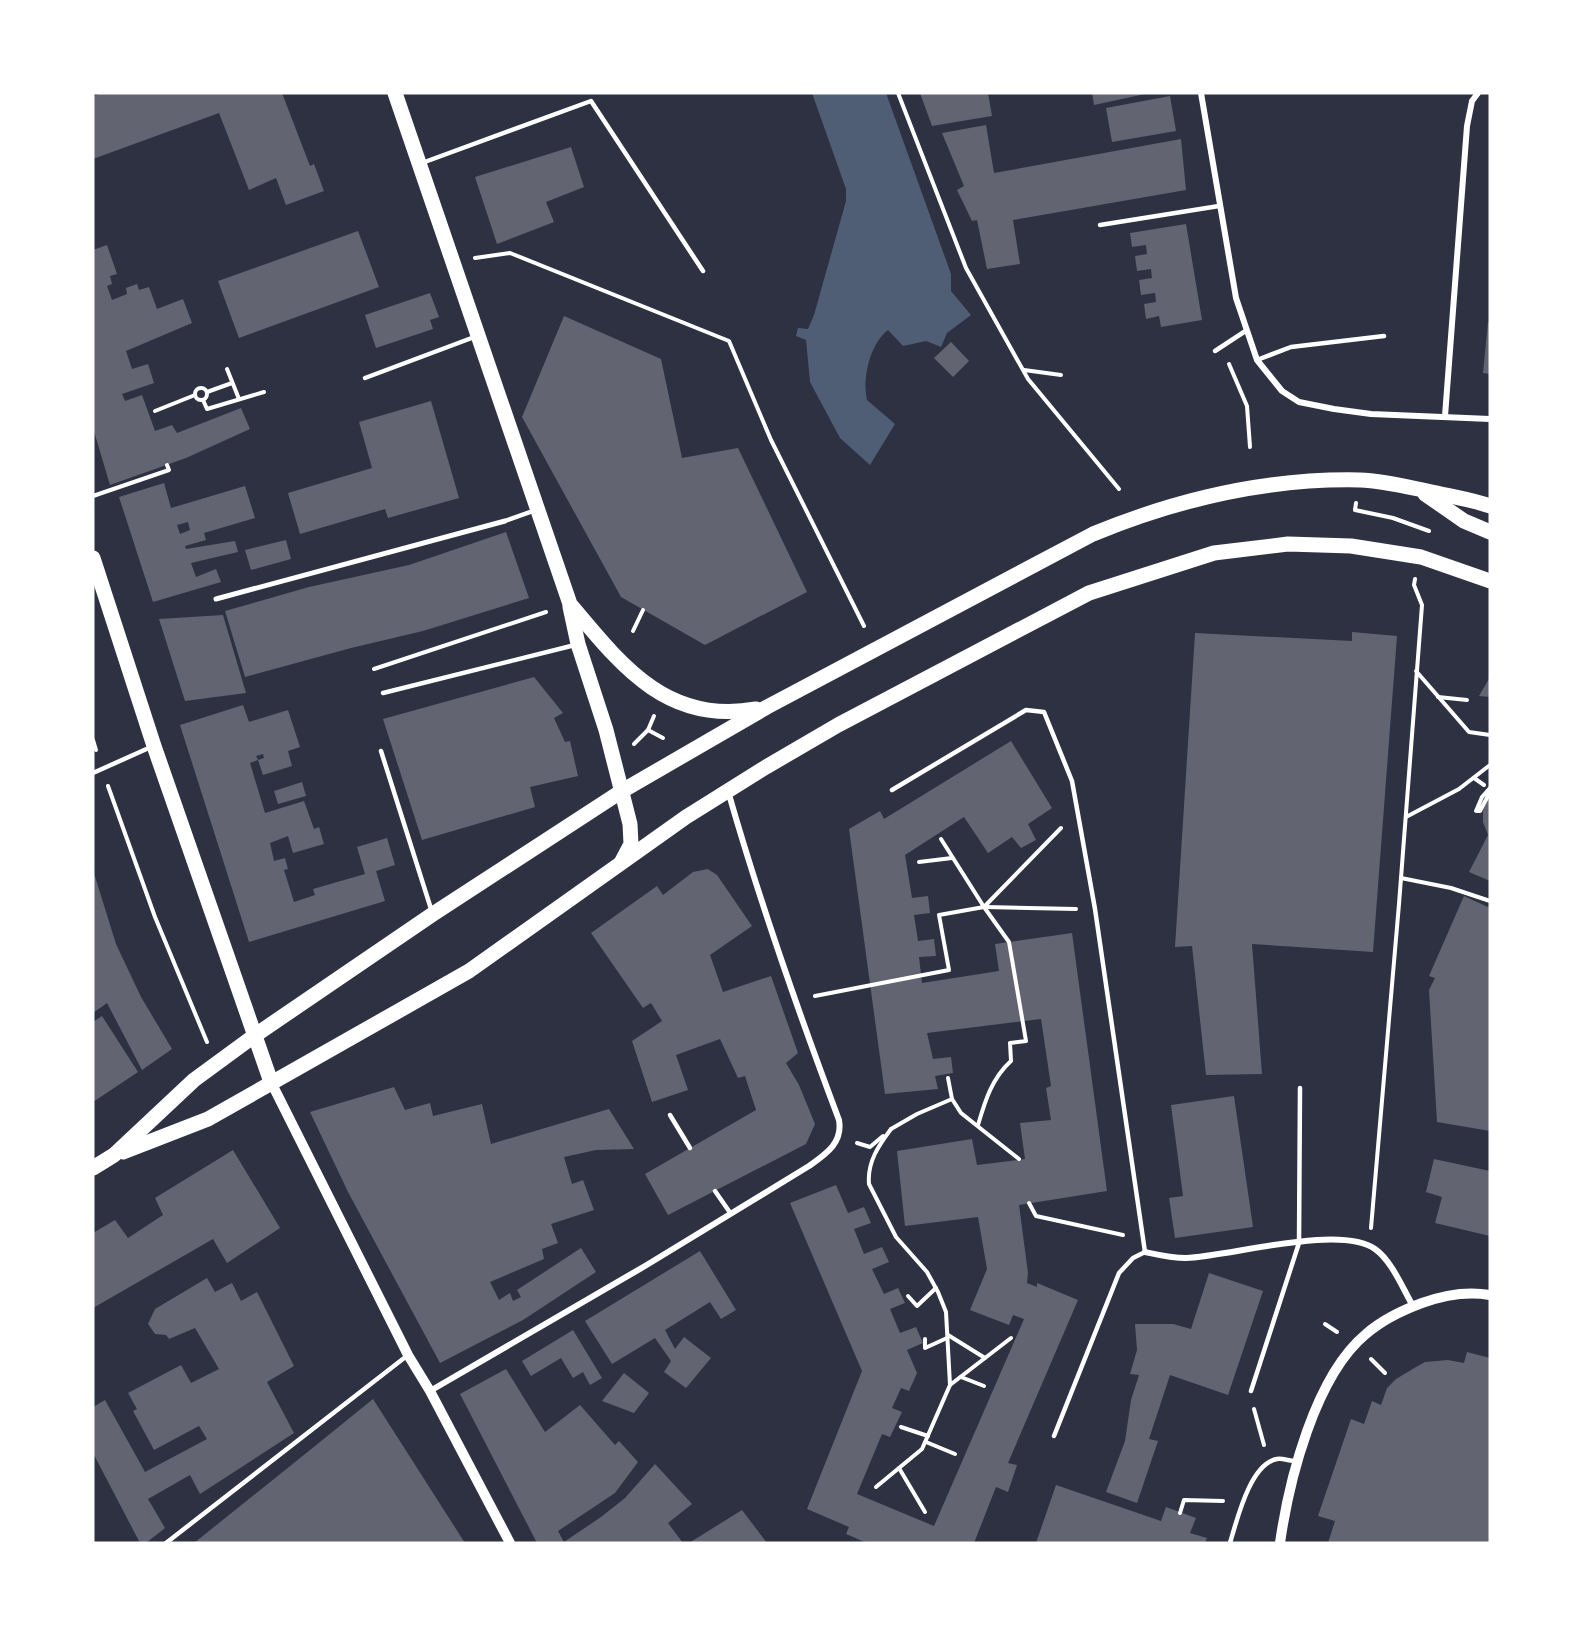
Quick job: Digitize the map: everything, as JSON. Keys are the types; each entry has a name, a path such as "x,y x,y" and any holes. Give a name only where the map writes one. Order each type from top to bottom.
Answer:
{"main road":[{"path":"395,93 570,604 578,644 630,824 631,844 621,864"},
{"path":"114,1155 194,1080 254,1036 433,914 622,791 767,708 1093,534 1167,506 1224,492 1303,482 1361,480 1418,489 1490,506"},
{"path":"1418,489 1464,521 1490,532"},
{"path":"93,1168 114,1155 208,1119 470,971 686,817 728,791 838,725 1089,593 1185,561 1232,549 1288,544 1325,544 1421,557 1490,581"},
{"path":"93,558 154,746 272,1082"},
{"path":"570,604 612,655 634,676 681,704 731,714 767,708"}],"street":[{"path":"1201,93 1236,298 1257,360 1282,391 1299,402 1371,414 1490,419"},
{"path":"1445,416 1467,126 1472,101 1478,93"},
{"path":"216,599 505,521"},
{"path":"430,1391 645,1266 815,1162 832,1148 839,1137 839,1120 794,1000 753,880 728,791"},
{"path":"272,1082 408,1355 430,1391 510,1543"},
{"path":"1146,1252 1185,1258 1329,1240 1369,1246 1383,1258 1413,1306"},
{"path":"1280,1543 1295,1461 1324,1393 1356,1344 1388,1319 1413,1306 1450,1295 1489,1294"}],"lane":[{"path":"420,164 591,100 703,271"},
{"path":"1100,225 1219,206"},
{"path":"1215,351 1247,330"},
{"path":"365,378 479,335"},
{"path":"1257,360 1291,347 1384,336"},
{"path":"505,521 536,510"},
{"path":"383,693 578,644"},
{"path":"892,790 1026,710 1044,712 1072,781 1095,909 1146,1252 1133,1258 1119,1273 1054,1436"},
{"path":"93,773 154,746"},
{"path":"381,751 433,914"},
{"path":"1251,1391 1299,1243 1300,1089"},
{"path":"670,1115 690,1148"},
{"path":"716,1191 730,1214"},
{"path":"166,1543 408,1355"},
{"path":"1230,1543 1243,1501 1263,1465 1277,1459 1295,1461"}],"path":[{"path":"898,93 966,268 1023,370 1119,489"},
{"path":"453,261 510,253 729,342 771,440 864,626"},
{"path":"1222,347 1247,406 1250,447"},
{"path":"227,369 239,399"},
{"path":"1023,370 1061,375"},
{"path":"197,380 200,388 207,392"},
{"path":"203,400 207,392 232,382"},
{"path":"155,411 195,395 200,388"},
{"path":"195,395 199,400 203,400 207,409 264,392"},
{"path":"93,496 169,470 167,465"},
{"path":"374,669 570,604"},
{"path":"1369,1246 1422,605"},
{"path":"633,631 643,610"},
{"path":"1415,671 1469,732 1490,735"},
{"path":"1438,697 1467,700"},
{"path":"629,749 648,730 655,713"},
{"path":"648,730 672,743"},
{"path":"93,740 155,917 217,1064"},
{"path":"1405,818 1474,778 1490,765"},
{"path":"1474,778 1484,785"},
{"path":"1490,790 1480,811 1476,811 1480,800 1490,790"},
{"path":"984,907 1078,811"},
{"path":"941,839 1009,942 1026,1041 1010,1043 1011,1061 1001,1070 991,1088 978,1125"},
{"path":"919,862 952,858"},
{"path":"1401,878 1451,888 1490,901"},
{"path":"794,1000 949,970 939,915 984,907 1095,909"},
{"path":"948,1078 951,1100 961,1113 1019,1159"},
{"path":"839,1137 870,1147 891,1129 916,1114 951,1100"},
{"path":"876,1487 922,1449 950,1385 946,1312 927,1272 896,1237 869,1184 868,1174 875,1154 891,1129"},
{"path":"1029,1203 1036,1216 1143,1239"},
{"path":"908,1296 917,1306 936,1288"},
{"path":"925,1339 925,1348 947,1337"},
{"path":"947,1337 985,1358"},
{"path":"950,1385 1011,1338"},
{"path":"961,1377 984,1386"},
{"path":"901,1427 928,1436"},
{"path":"926,1442 955,1454"},
{"path":"899,1468 925,1512"}],"water":[{"path":"812,93 886,93 951,274 951,291 971,315 947,333 941,347 926,341 903,346 888,330 876,344 867,372 867,400 895,424 870,465 840,438 810,382 806,340 796,336 798,328 808,329 814,315 846,201 846,189"}],"building":[{"path":"102,93 282,93 310,166 314,164 324,191 286,205 276,178 249,190 219,113 93,159 93,96"},
{"path":"920,93 988,93 992,116 932,126"},
{"path":"1092,93 1145,93 1145,94 1094,105"},
{"path":"1170,96 1176,131 1112,142 1106,108"},
{"path":"986,125 994,173 1181,139 1186,190 1013,220 1020,264 987,269 977,220 972,221 957,190 964,186 942,133"},
{"path":"571,147 584,187 546,202 554,222 497,244 475,177"},
{"path":"1186,224 1202,320 1161,327 1159,316 1146,319 1144,304 1156,302 1155,293 1141,295 1139,280 1152,278 1151,269 1137,271 1135,256 1147,254 1146,245 1132,247 1130,233"},
{"path":"358,231 379,287 239,338 218,281"},
{"path":"107,245 117,274 110,276 112,284 107,286 112,300 127,294 126,288 137,284 139,290 149,287 157,309 183,299 192,323 126,351 132,369 148,364 154,383 122,394 125,401 142,395 155,431 172,425 177,433 241,408 250,429 186,458 110,485 93,428 93,250"},
{"path":"430,293 439,317 430,320 433,329 376,348 365,315"},
{"path":"564,316 661,359 682,458 738,448 807,592 705,645 621,597 522,417"},
{"path":"1488,322 1490,323 1490,374 1483,373"},
{"path":"951,342 969,361 953,377 934,358"},
{"path":"431,401 459,498 388,518 385,509 300,534 288,493 372,468 359,422"},
{"path":"164,483 171,508 245,486 255,518 204,533 206,540 185,546 186,549 235,541 238,552 191,563 196,577 216,569 221,582 153,602 119,497","holes":["188,522 190,530 180,534 177,525"]},
{"path":"506,532 529,598 423,631 245,677 225,611 309,587 409,565"},
{"path":"286,540 291,559 251,570 245,550"},
{"path":"223,615 246,693 185,701 159,619"},
{"path":"1352,632 1397,636 1373,952 1252,944 1262,1074 1206,1075 1192,946 1175,947 1195,633 1352,641"},
{"path":"534,677 563,713 554,718 565,742 570,741 578,776 530,787 535,807 422,840 383,719"},
{"path":"1490,677 1490,697 1479,696"},
{"path":"243,705 249,722 288,710 300,747 288,751 292,766 263,775 258,760 250,763 265,813 304,801 314,829 319,827 324,844 293,853 288,836 270,843 274,861 285,858 288,869 284,870 294,902 315,895 313,889 365,874 357,847 387,838 395,865 376,871 385,901 249,942 180,725","holes":["263,754 264,758 258,760 256,756"]},
{"path":"1011,741 1052,808 1028,824 1036,840 1021,848 1012,837 988,853 964,817 905,855 912,898 928,896 930,913 914,915 918,941 934,939 936,956 919,957 922,983 999,971 995,944 1072,933 1107,1191 1019,1205 1028,1273 1027,1283 1037,1287 1037,1283 1078,1300 1008,1463 1017,1465 1008,1492 996,1487 974,1543 867,1543 846,1534 849,1527 807,1509 862,1371 790,1203 836,1185 848,1213 864,1207 871,1223 854,1229 864,1254 882,1247 889,1262 872,1269 884,1294 898,1288 905,1303 890,1309 900,1333 916,1327 923,1343 907,1350 917,1373 909,1391 901,1388 892,1408 902,1412 890,1437 882,1434 857,1494 934,1526 1024,1319 1013,1315 1009,1325 970,1310 987,1269 978,1217 905,1226 897,1151 972,1139 977,1165 1025,1159 1020,1123 1051,1120 1046,1088 1051,1086 1041,1019 927,1033 933,1059 951,1057 953,1073 935,1076 938,1089 885,1094 849,829 880,811 884,819"},
{"path":"302,782 306,796 278,804 274,791"},
{"path":"1490,793 1490,881 1469,872 1488,835 1483,822 1483,811"},
{"path":"708,869 717,875 752,926 710,955 723,992 771,976 798,1053 786,1063 799,1085 815,1124 806,1144 668,1215 645,1174 756,1110 745,1076 738,1078 720,1039 676,1055 688,1090 652,1102 632,1041 662,1021 651,1003 643,1008 591,933 657,886 663,895 693,872"},
{"path":"93,870 116,944 141,997 172,1049 142,1070 107,1003 93,1013"},
{"path":"1464,896 1490,908 1490,1131 1437,1122 1429,990 1435,978 1429,976"},
{"path":"102,1016 138,1072 93,1102 93,1022"},
{"path":"394,1087 405,1110 430,1103 433,1116 482,1104 491,1144 609,1109 634,1149 596,1150 564,1157 572,1184 583,1180 594,1210 551,1224 558,1243 542,1249 544,1259 490,1282 499,1300 510,1293 513,1301 521,1297 517,1290 581,1248 596,1272 523,1320 440,1363 348,1192 310,1112"},
{"path":"1234,1096 1253,1227 1175,1238 1169,1198 1183,1196 1171,1105"},
{"path":"233,1150 280,1228 227,1263 213,1239 93,1308 93,1233 115,1220 128,1238 163,1215 155,1198"},
{"path":"1434,1159 1490,1171 1490,1236 1435,1223 1442,1197 1426,1192"},
{"path":"700,1251 736,1310 721,1319 710,1302 665,1330 675,1349 684,1337 711,1358 686,1388 664,1372 671,1361 655,1338 612,1364 585,1321"},
{"path":"1209,1273 1263,1291 1228,1395 1170,1375 1149,1439 1158,1441 1137,1503 1106,1492 1125,1441 1131,1400 1139,1375 1130,1374 1137,1350 1135,1324 1173,1324 1191,1329"},
{"path":"207,1278 215,1292 232,1283 241,1301 257,1292 294,1366 267,1382 294,1433 200,1494 190,1475 148,1499 165,1528 146,1543 140,1543 93,1453 93,1407 105,1400 145,1472 207,1439 199,1426 154,1450 133,1411 137,1409 128,1393 181,1365 191,1383 219,1369 195,1328 169,1339 166,1335 155,1334 148,1324 155,1309"},
{"path":"573,1330 602,1378 590,1385 583,1372 573,1378 561,1358 531,1376 522,1361"},
{"path":"1467,1352 1490,1358 1490,1543 1328,1543 1335,1521 1318,1516 1351,1419 1364,1424 1372,1401 1381,1405 1387,1388 1396,1379 1416,1367 1425,1362 1448,1360 1464,1363"},
{"path":"506,1369 545,1432 580,1405 615,1445 619,1441 638,1462 615,1493 558,1531 564,1542 625,1498 655,1464 692,1504 668,1523 683,1543 537,1543 460,1394"},
{"path":"624,1373 649,1393 634,1413 602,1401"},
{"path":"373,1399 465,1543 194,1543 315,1446"},
{"path":"1056,1485 1161,1521 1166,1507 1196,1518 1190,1533 1207,1538 1205,1543 1036,1543"},
{"path":"742,1510 767,1543 689,1543"}]}
